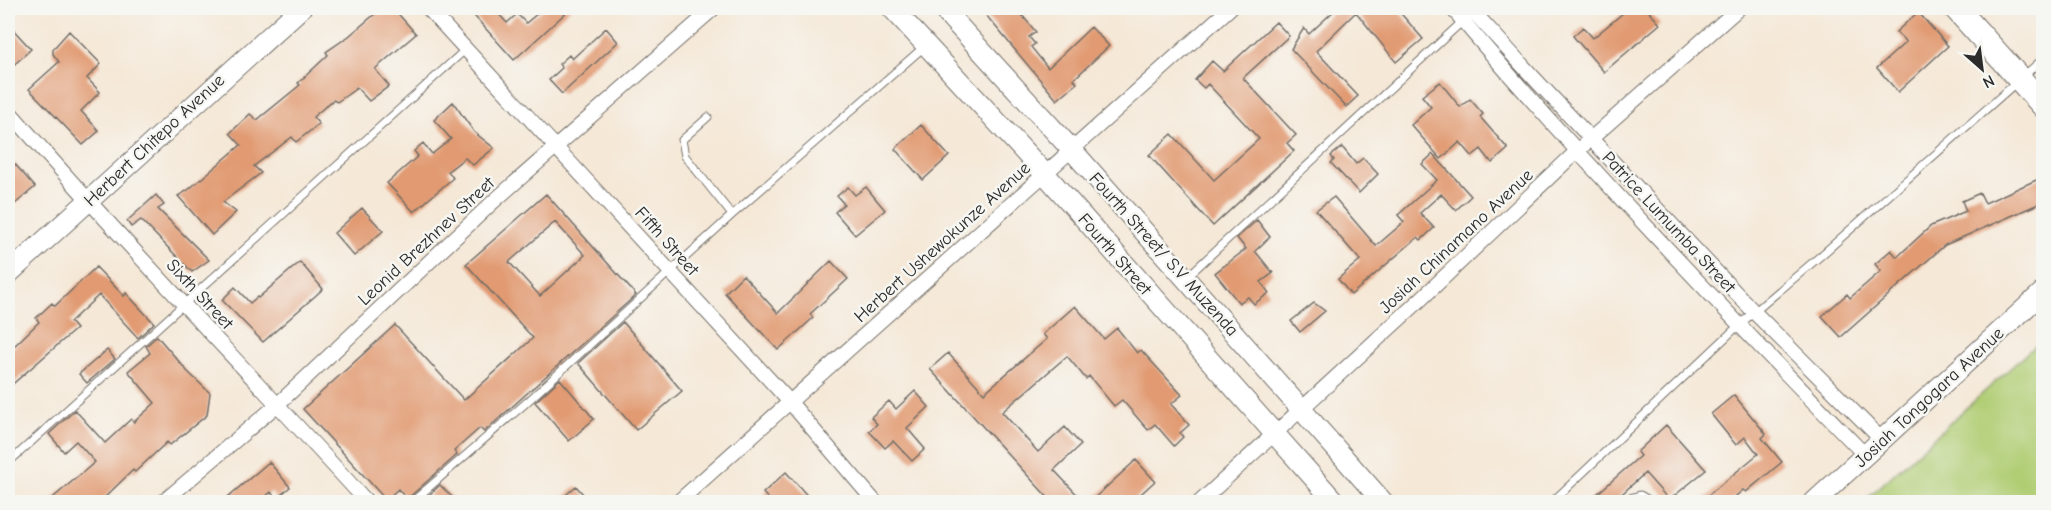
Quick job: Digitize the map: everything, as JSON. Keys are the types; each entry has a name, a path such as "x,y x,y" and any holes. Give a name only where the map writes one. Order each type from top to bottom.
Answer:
{"highway":[{"path":"1956,8 2043,106"}],"main road":[{"name":"Herbert Chitepo Avenue","path":"8,274 301,8"},
{"name":"Fourth Street","path":"892,8 1045,174 1335,502"},
{"name":"Fourth Street/ S.V Muzenda","path":"954,12 1072,150 1383,502"},
{"name":"Josiah Tongogara Avenue","path":"1814,502 2043,291"}],"street":[{"name":"Fifth Street","path":"428,8 789,401 875,502"},
{"name":"Leonid Brezhnev Street","path":"163,502 278,405 493,202 714,8"},
{"name":"Herbert Ushewokunze Avenue","path":"678,502 1230,8"},
{"name":"Patrice Lumumba Street","path":"1452,8 1471,12 1754,312 1882,440"},
{"name":"Josiah Chinamano Avenue","path":"1200,502 1577,151 1739,8"},
{"name":"Patrice Lumumba Street","path":"1471,12 1577,151 1739,325 1865,455"},
{"name":"Sixth Street","path":"8,110 87,201 367,502"}],"lane":[{"path":"1185,278 1471,12"},
{"path":"412,502 527,402 732,215 926,44"},
{"path":"8,463 466,49"},
{"path":"1552,502 1739,325 1825,252 2043,58"},
{"path":"708,117 682,140 685,156 732,215"},
{"path":"1625,502 1640,495 1652,502"}],"green space":[{"path":"2043,343 2043,502 1863,502 2037,344"}],"building":[{"path":"382,8 393,8 416,34 375,69 389,86 369,101 357,88 337,102 333,100 313,117 319,124 296,142 292,137 254,166 261,173 223,202 236,212 212,235 178,196 241,145 230,133 250,114 257,120 300,85 298,83 328,55 326,52"},
{"path":"467,8 493,8 507,23 517,14 526,23 544,8 571,8 514,60"},
{"path":"994,8 1016,8 1036,32 1029,37 1035,44 1031,47 1048,68 1091,27 1109,46 1074,79 1077,83 1057,100 985,14"},
{"path":"1337,8 1396,8 1423,39 1396,62 1356,12 1316,51 1358,96 1346,107 1291,49 1304,28 1309,34"},
{"path":"1629,8 1646,8 1660,24 1604,72 1573,36 1583,27 1593,38"},
{"path":"1918,12 1948,46 1898,92 1877,68 1906,42 1896,32"},
{"path":"1276,22 1289,36 1243,78 1296,135 1287,143 1294,151 1213,226 1149,155 1172,134 1214,180 1259,139 1208,84 1204,88 1195,80 1212,61 1223,71"},
{"path":"8,24 31,49 15,64 8,56"},
{"path":"606,28 618,42 562,94 549,80 562,68 559,64 569,55 572,59"},
{"path":"69,31 101,64 87,78 100,92 81,111 99,131 83,145 29,89 59,62 53,54 53,49"},
{"path":"1440,82 1460,107 1470,99 1483,114 1480,117 1508,149 1492,163 1481,149 1472,156 1460,142 1441,159 1411,125 1431,107 1422,96"},
{"path":"453,102 474,132 494,148 473,165 465,158 448,171 453,178 414,212 387,183 418,156 414,151 423,143 432,154 451,139 434,120"},
{"path":"921,125 949,156 923,180 895,149"},
{"path":"1342,147 1356,164 1363,158 1378,174 1359,193 1331,163 1334,160 1331,156"},
{"path":"1433,154 1471,196 1456,210 1441,194 1420,213 1434,228 1421,240 1418,237 1351,295 1338,279 1360,260 1316,210 1334,197 1376,246 1404,222 1398,215 1437,180 1422,164"},
{"path":"14,163 35,187 8,210 8,170"},
{"path":"2043,177 2043,202 1945,245 1841,337 1822,316 1847,294 1850,298 1881,271 1875,264 1891,250 1897,257 1931,226 1966,211 1962,201 1980,193 1985,203"},
{"path":"848,187 855,195 866,187 885,210 855,235 835,212 844,204 837,196"},
{"path":"546,194 636,295 484,432 480,428 454,451 457,455 407,499 398,489 386,500 303,409 395,325 464,400 533,338 466,264","holes":["555,222 585,255 540,296 509,262"]},
{"path":"156,195 164,205 158,209 209,260 192,272 141,220 131,227 127,221"},
{"path":"362,208 383,231 354,256 334,233"},
{"path":"1257,220 1270,237 1255,251 1273,273 1261,282 1269,293 1254,304 1248,297 1239,303 1215,273 1246,249 1237,238"},
{"path":"831,261 848,279 810,314 813,318 778,350 725,293 743,275 778,313"},
{"path":"300,262 323,289 263,342 222,300 235,287 250,303"},
{"path":"96,267 124,296 126,293 154,323 138,338 99,295 70,322 76,329 8,388 8,352 39,322 36,318 52,303 55,306"},
{"path":"1314,303 1325,311 1300,332 1291,321"},
{"path":"1075,306 1104,339 1117,328 1137,353 1141,350 1182,395 1171,404 1189,425 1180,433 1183,437 1174,446 1155,424 1148,430 1122,400 1114,406 1089,376 1086,379 1067,356 1002,412 1038,452 1065,427 1081,445 1054,470 1084,502 1052,502 930,369 948,353 984,393 1047,339 1043,334"},
{"path":"623,322 682,391 636,430 578,363"},
{"path":"157,336 188,372 210,393 207,415 170,445 167,442 135,472 133,470 100,502 48,502 95,462 76,441 64,452 49,434 75,410 105,443 131,419 134,422 155,403 128,371 150,353 146,346"},
{"path":"107,350 115,359 87,383 79,374"},
{"path":"560,379 594,419 569,441 535,402"},
{"path":"915,391 929,407 907,428 925,449 912,461 893,441 885,448 869,431 877,424 871,417 889,401 896,409"},
{"path":"1734,395 1766,434 1762,438 1782,462 1746,492 1743,490 1729,502 1700,502 1758,454 1745,437 1736,445 1711,414"},
{"path":"1666,425 1706,470 1669,500 1645,473 1613,502 1588,502 1640,456 1637,452"},
{"path":"1136,460 1155,481 1132,502 1090,502"},
{"path":"269,462 290,487 276,499 271,492 259,502 222,502"},
{"path":"786,472 813,502 771,502 763,493"},
{"path":"440,485 457,502 437,502 429,495"},
{"path":"576,486 590,502 558,502"}]}
